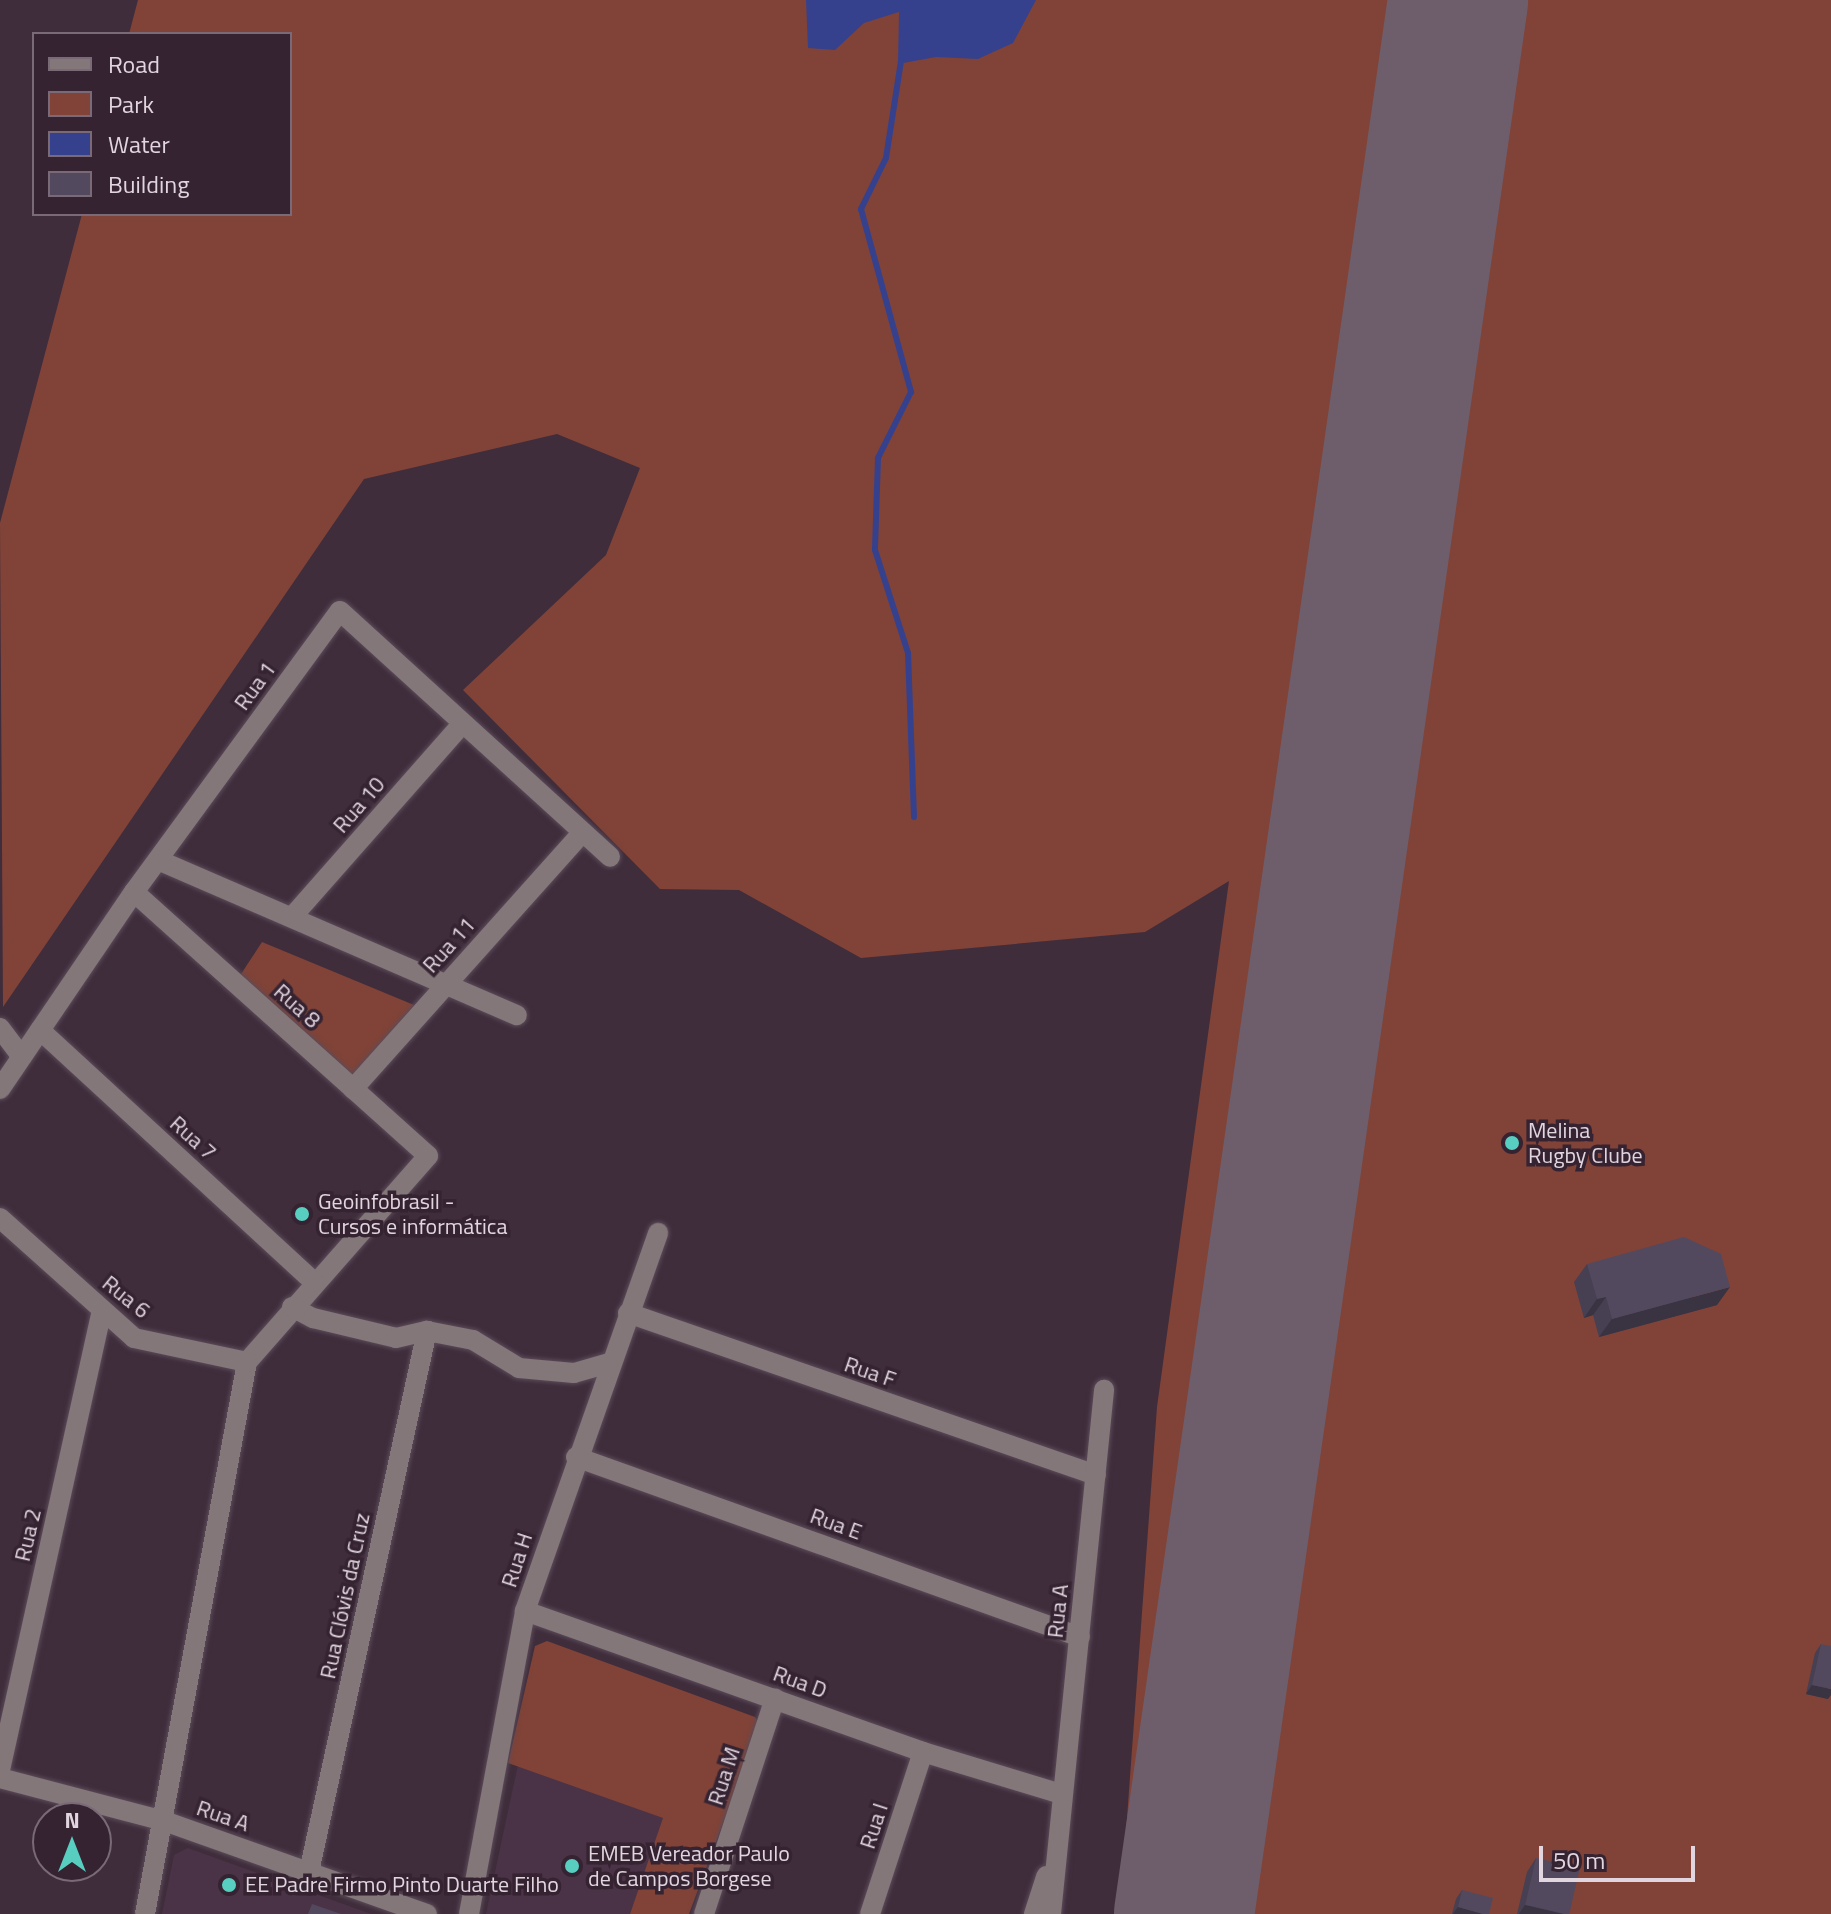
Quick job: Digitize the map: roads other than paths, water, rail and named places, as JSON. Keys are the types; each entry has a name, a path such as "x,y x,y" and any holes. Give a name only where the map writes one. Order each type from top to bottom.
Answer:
{"street":[{"name":"Rua 1","path":"0,1089 134,892 340,611 610,857"},
{"name":"Rua 10","path":"292,917 462,724"},
{"name":"Rua 11","path":"353,1089 582,833"},
{"path":"158,860 517,1015"},
{"name":"Rua 8","path":"134,892 428,1156 314,1282"},
{"path":"0,1028 22,1057"},
{"name":"Rua 7","path":"40,1030 314,1282"},
{"name":"Rua 6","path":"0,1218 134,1338 247,1362"},
{"name":"Rua H","path":"469,1914 525,1611 609,1363 658,1233"},
{"path":"145,1914 247,1362 314,1282"},
{"path":"292,1307 313,1318 396,1338 427,1331 473,1340 519,1368 574,1373 609,1363"},
{"name":"Rua 2","path":"0,1770 102,1310"},
{"name":"Rua F","path":"628,1313 1096,1475"},
{"name":"Rua Clóvis da Cruz","path":"309,1872 427,1331"},
{"name":"Rua A","path":"1051,1914 1104,1390"},
{"name":"Rua E","path":"576,1457 1080,1637"},
{"name":"Rua D","path":"525,1611 923,1752 1061,1794"},
{"name":"Rua M","path":"704,1914 775,1698"},
{"name":"Rua I","path":"870,1914 923,1752"},
{"name":"Rua A","path":"0,1778 164,1821 427,1914"},
{"name":"Rua A","path":"1034,1914 1059,1837"}],"water":[{"path":"806,0 1036,0 1013,43 978,59 936,57 898,64 899,12 864,23 835,50 808,48"}],"waterway":[{"path":"901,61 886,158 861,209 911,392 878,458 875,550 908,653 914,817"}],"place":[{"name":"Melina Rugby Clube","path":"1512,1143"},
{"name":"Geoinfobrasil - Cursos e informática","path":"302,1214"},
{"name":"EMEB Vereador Paulo de Campos Borgese","path":"572,1866"},
{"name":"EE Padre Firmo Pinto Duarte Filho","path":"229,1885"}]}
